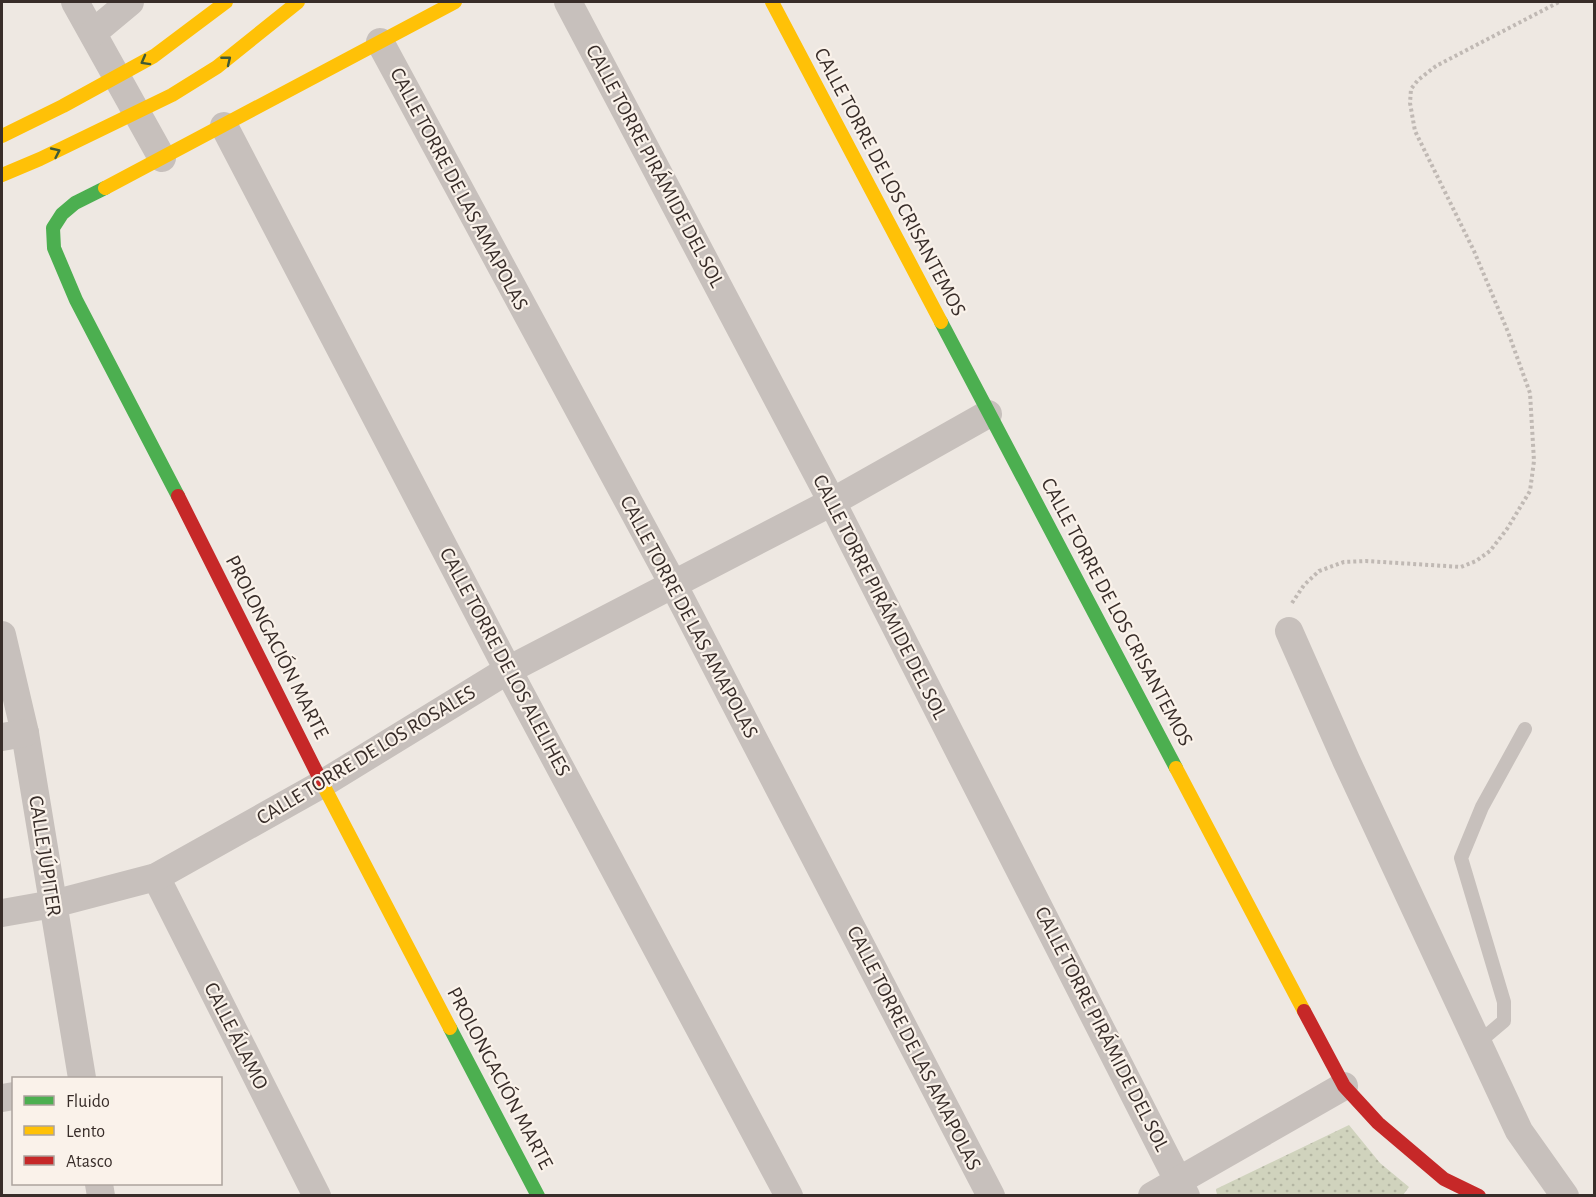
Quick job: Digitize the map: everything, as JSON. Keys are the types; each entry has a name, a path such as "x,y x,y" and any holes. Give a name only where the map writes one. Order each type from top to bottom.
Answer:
{"street":[{"path":"75,2 94,32 162,158"},
{"path":"94,32 130,2"},
{"path":"2,136 154,56 226,2"},
{"path":"2,174 40,159 172,95 217,67 298,2"},
{"name":"PROLONGACIÓN MARTE","path":"455,2 75,203 62,214 53,228 54,248 76,300 159,458 322,784 538,1196"},
{"name":"CALLE TORRE PIRÁMIDE DEL SOL","path":"568,2 832,502 1183,1188"},
{"name":"CALLE TORRE DE LOS CRISANTEMOS","path":"772,2 1344,1086 1439,1187 1479,1196"},
{"name":"CALLE TORRE DE LAS AMAPOLAS","path":"380,42 673,584 991,1196"},
{"name":"CALLE TORRE DE LOS ALELIHES","path":"224,126 508,670 789,1196"},
{"name":"CALLE TORRE DE LOS ROSALES","path":"2,913 53,904 156,877 322,784 508,670 832,502 988,414"},
{"path":"1289,631 1346,760 1519,1131 1564,1196"},
{"name":"CALLE JÚPITER","path":"2,634 13,735 53,904 82,1077"},
{"name":"CALLE ÁLAMO","path":"156,877 316,1196"},
{"path":"1152,1196 1183,1188 1344,1086"}],"lane":[{"path":"1479,1043 1504,1021 1504,1002 1461,858 1482,807 1525,729"}],"path":[{"path":"1289,631 1292,602 1304,585 1319,571 1344,562 1366,561 1461,567 1476,561 1490,551 1507,529 1530,490 1534,461 1530,393 1508,332 1474,251 1414,131 1410,103 1411,89 1418,80 1436,66 1559,2"}],"green space":[{"path":"1349,1125 1380,1163 1409,1187 1403,1195 1217,1195 1216,1189"}],"traffic: fast":[{"path":"105,188 75,203 62,214 53,228 54,248 76,300 178,496"},
{"path":"941,322 1176,768"},
{"path":"450,1028 538,1196"}],"traffic: slow":[{"path":"2,136 63,106 154,56 226,2"},
{"path":"2,175 172,95 217,67 298,2"},
{"path":"105,188 455,2"},
{"path":"772,2 941,322"},
{"path":"1176,768 1304,1011"},
{"path":"320,779 450,1028"}],"traffic: jam":[{"path":"178,496 320,779"},
{"path":"1304,1011 1344,1086 1378,1123 1444,1179 1479,1196"}]}
